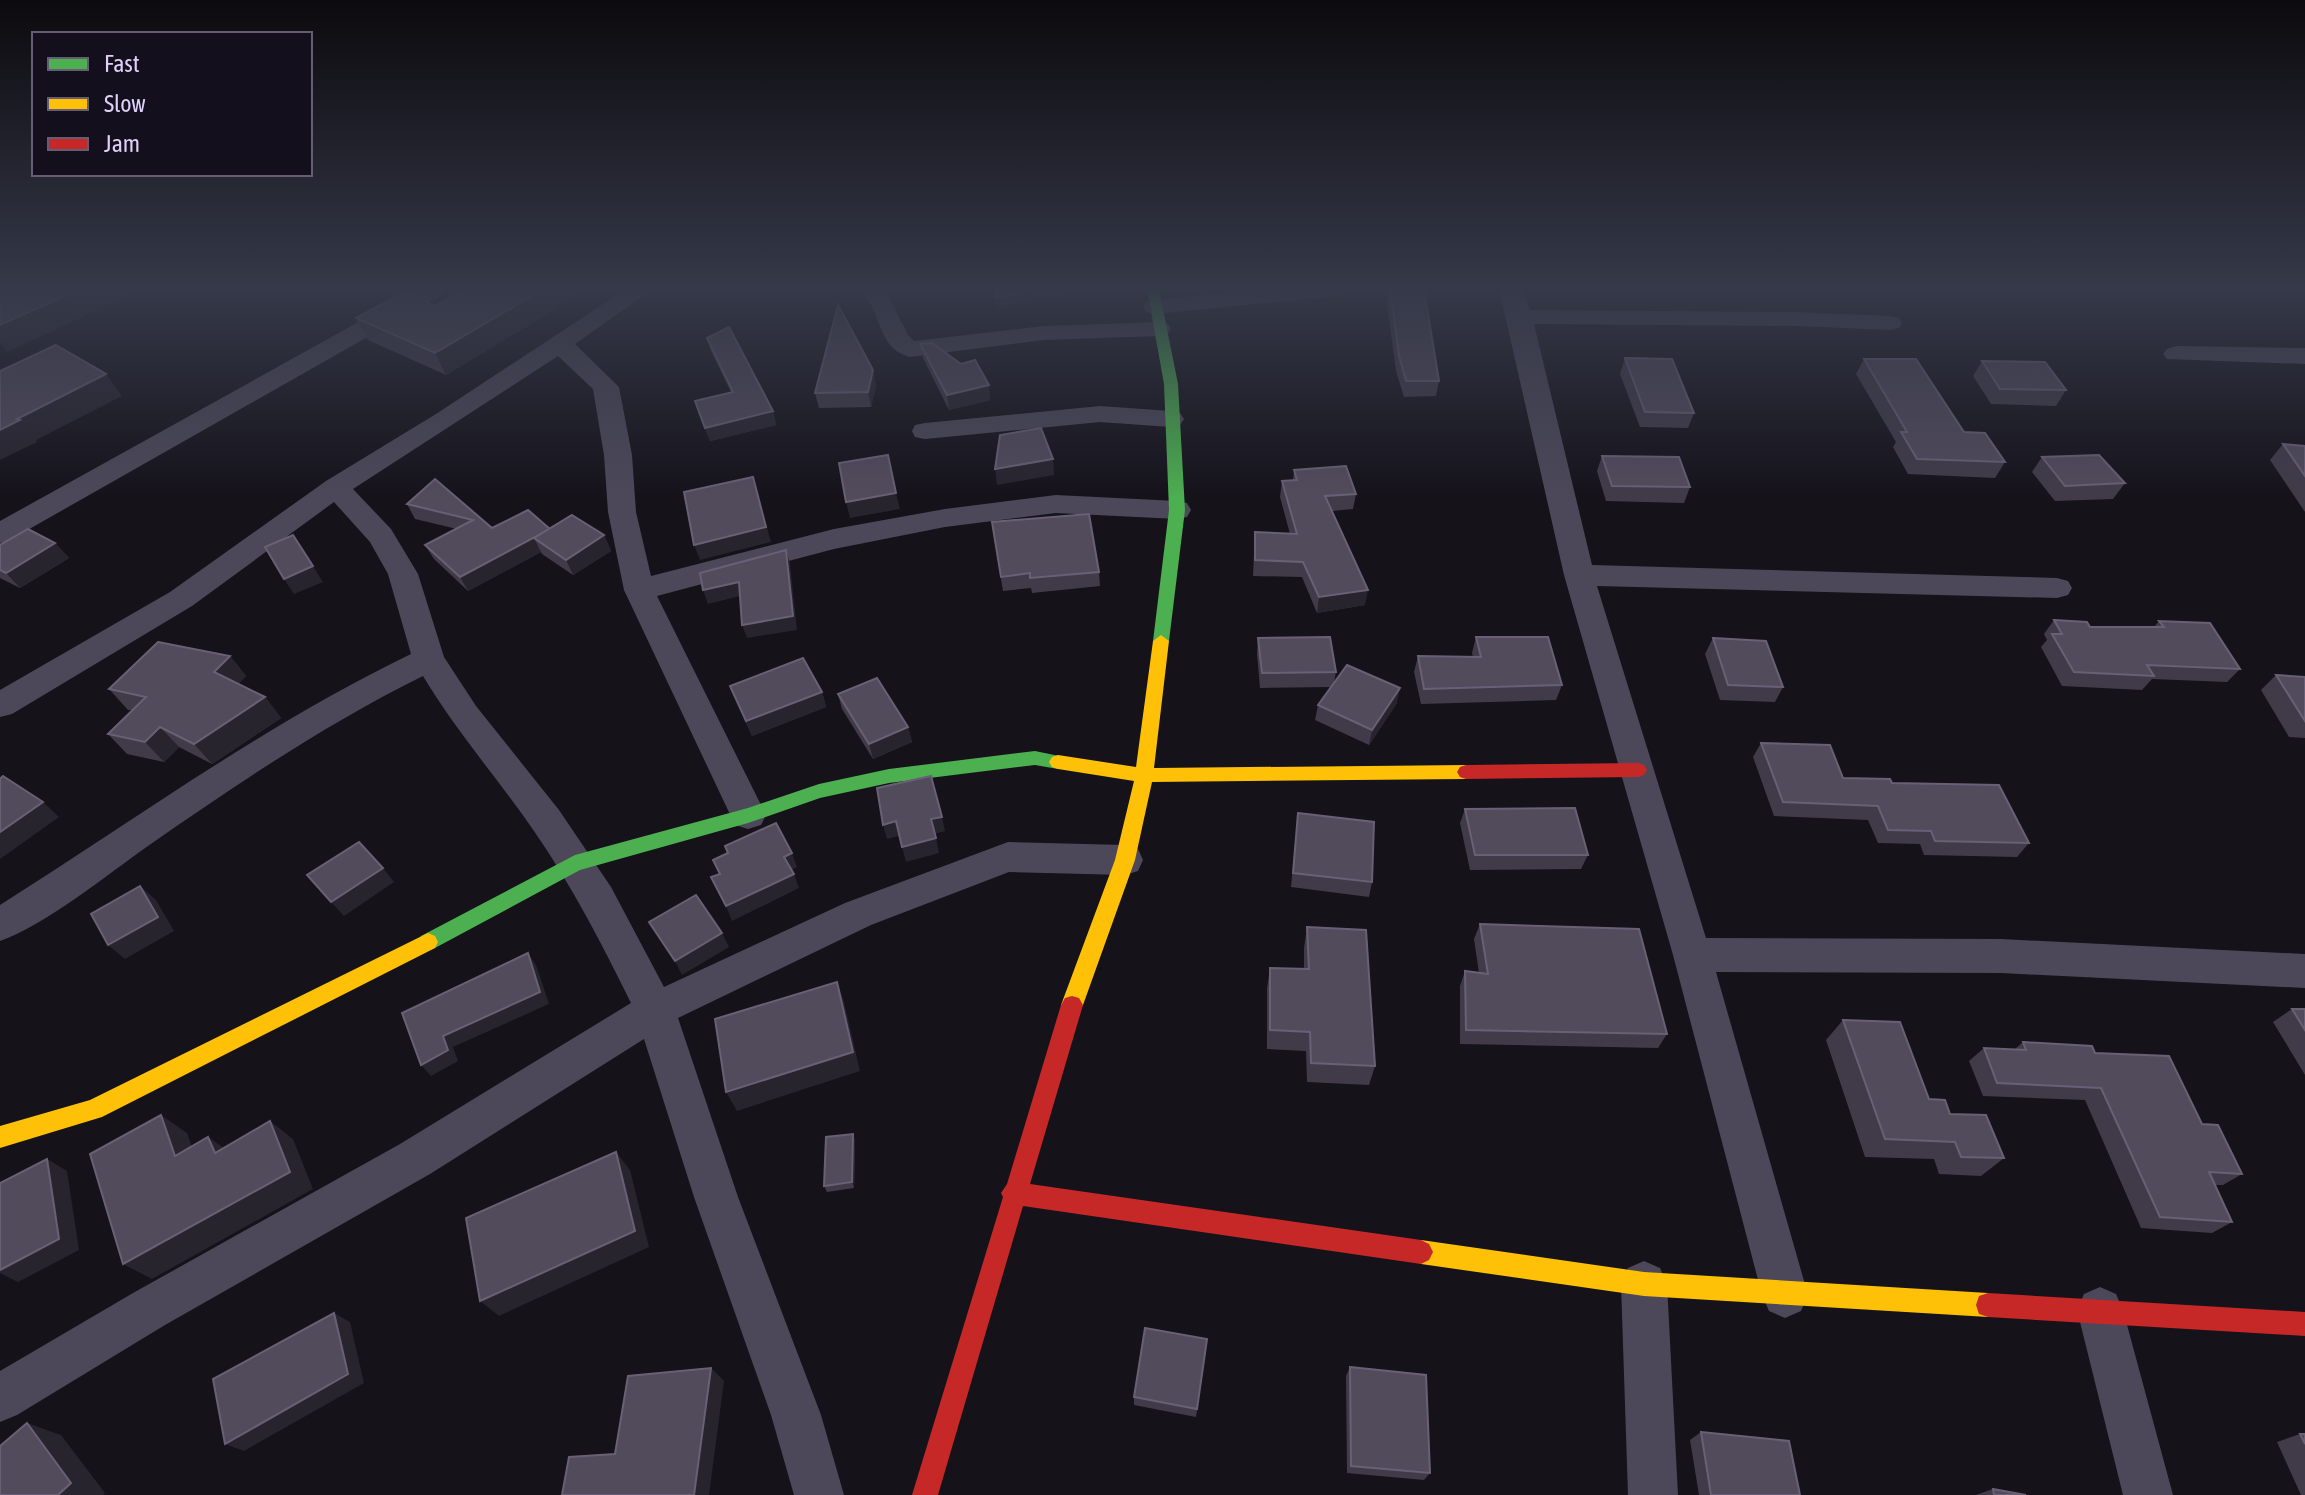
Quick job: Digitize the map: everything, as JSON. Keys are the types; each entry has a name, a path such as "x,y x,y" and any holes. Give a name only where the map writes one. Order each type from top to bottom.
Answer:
{"street":[{"path":"0,533 311,359"},
{"path":"0,705 181,599 336,487 445,420 534,359"},
{"path":"576,359 606,387 618,455 622,512 639,590 748,815"},
{"path":"925,1495 1059,1041 1125,860 1144,775 1177,510 1171,384 1166,359"},
{"path":"1529,359 1579,575 1692,955 1785,1295"},
{"path":"925,431 1100,414 1171,419"},
{"path":"336,487 381,536 403,574 429,659 464,715 546,820 598,898 655,1010 716,1197 796,1415 819,1495"},
{"path":"639,590 834,539 945,518 1056,504 1177,510"},
{"path":"1579,575 2057,588"},
{"path":"0,925 254,757 384,679 429,659"},
{"path":"0,1137 94,1110 365,976 575,863 748,815 819,791 889,776 1035,758 1144,775 1638,770"},
{"path":"0,1398 163,1301 415,1159 655,1010 858,914 1008,857 1125,860"},
{"path":"1692,955 2001,956 2305,971"},
{"path":"1013,1193 1644,1284 1785,1295 2100,1310 2305,1324"},
{"path":"1644,1284 1653,1495"},
{"path":"2100,1310 2148,1495"}],"building":[{"path":"26,359 80,359 106,374 0,430 0,371"},
{"path":"717,359 746,359 773,411 705,428 695,401 733,392"},
{"path":"824,359 867,359 873,370 868,392 815,393"},
{"path":"928,359 954,359 961,364 975,360 989,385 947,395"},
{"path":"1400,359 1435,359 1439,381 1406,381"},
{"path":"1625,359 1672,359 1694,413 1645,412"},
{"path":"1864,359 1916,359 1964,432 1985,433 2005,462 1917,459 1901,432 1907,432"},
{"path":"1982,361 2045,362 2066,390 2000,389"},
{"path":"1041,428 1053,459 995,469 1000,435"},
{"path":"2283,444 2305,446 2305,476"},
{"path":"888,455 896,493 846,502 839,463"},
{"path":"2099,455 2125,483 2065,486 2042,457"},
{"path":"1602,456 1679,457 1690,487 1612,486"},
{"path":"1346,466 1356,494 1325,496 1368,590 1319,597 1303,562 1255,560 1255,532 1297,534 1282,481 1297,480 1294,470"},
{"path":"753,477 766,527 694,545 684,492"},
{"path":"435,479 492,528 528,510 550,529 460,577 425,545 473,520 407,504"},
{"path":"1089,514 1099,572 1030,578 1030,573 1001,577 992,522"},
{"path":"572,515 604,535 566,560 534,538"},
{"path":"28,529 55,543 6,573 0,570 0,545"},
{"path":"293,535 313,566 284,579 265,547"},
{"path":"786,550 793,616 742,625 739,582 703,590 700,573"},
{"path":"2054,620 2087,622 2090,627 2164,627 2159,621 2210,623 2240,669 2147,665 2154,676 2074,672 2052,634 2062,634"},
{"path":"1330,637 1336,672 1262,673 1258,638"},
{"path":"1476,637 1548,637 1562,685 1424,689 1418,656 1481,657"},
{"path":"1713,638 1766,641 1783,687 1728,685"},
{"path":"158,642 230,656 214,672 265,697 194,744 160,727 145,742 108,734 146,697 109,689"},
{"path":"803,658 822,692 746,721 730,686"},
{"path":"1347,665 1400,688 1372,730 1318,705"},
{"path":"2276,675 2305,677 2305,721"},
{"path":"877,678 908,727 869,744 838,694"},
{"path":"1761,743 1830,745 1843,778 1890,779 1892,783 1999,785 2029,843 1935,841 1931,831 1888,830 1878,806 1783,802"},
{"path":"3,776 43,802 0,832 0,779"},
{"path":"931,776 942,817 931,819 936,838 902,847 896,821 883,825 877,788"},
{"path":"1575,808 1588,855 1475,855 1465,809"},
{"path":"1298,813 1374,822 1372,882 1293,873"},
{"path":"776,823 792,853 784,857 794,874 726,906 711,877 720,874 713,860 728,853 725,846"},
{"path":"359,842 383,868 331,902 307,875"},
{"path":"140,886 158,917 108,945 91,914"},
{"path":"696,895 722,933 675,961 649,922"},
{"path":"1480,924 1639,929 1667,1034 1466,1030 1465,971 1488,974"},
{"path":"1307,927 1366,930 1375,1066 1311,1063 1310,1032 1270,1030 1270,968 1309,969"},
{"path":"528,953 540,992 443,1036 448,1050 421,1065 402,1013"},
{"path":"837,982 853,1052 726,1092 715,1019"},
{"path":"2292,1009 2305,1009 2305,1030"},
{"path":"1843,1020 1900,1022 1929,1099 1945,1100 1950,1114 1986,1115 2004,1158 1961,1157 1955,1142 1885,1139"},
{"path":"2023,1042 2092,1046 2095,1053 2169,1056 2202,1124 2218,1125 2242,1174 2209,1172 2232,1222 2160,1217 2101,1088 1997,1083 1984,1048 2026,1050"},
{"path":"161,1115 175,1156 208,1137 215,1153 270,1121 290,1172 123,1264 90,1154"},
{"path":"853,1134 852,1182 824,1186 826,1137"},
{"path":"616,1152 635,1231 480,1301 466,1218"},
{"path":"47,1159 59,1239 0,1270 0,1183"},
{"path":"334,1313 348,1374 225,1444 213,1379"},
{"path":"1145,1328 1207,1339 1197,1409 1134,1397"},
{"path":"1350,1367 1426,1375 1430,1473 1351,1466"},
{"path":"711,1368 694,1495 562,1495 569,1457 615,1454 628,1376"},
{"path":"27,1423 71,1483 58,1495 0,1495 0,1446"},
{"path":"1701,1432 1789,1441 1800,1495 1711,1495"},
{"path":"1993,1489 2026,1495 1994,1495"}],"traffic: fast":[{"path":"1161,641 1177,510 1171,384 1166,359"},
{"path":"428,942 575,863 748,815 819,791 889,776 1035,758 1058,762"}],"traffic: slow":[{"path":"1072,1005 1125,860 1144,775 1161,641"},
{"path":"1058,762 1144,775 1466,772"},
{"path":"0,1137 94,1110 428,942"},
{"path":"1421,1252 1644,1284 1988,1305"}],"traffic: jam":[{"path":"1466,772 1638,770"},
{"path":"925,1495 1072,1005"},
{"path":"1013,1193 1421,1252"},
{"path":"1988,1305 2305,1324"}]}
